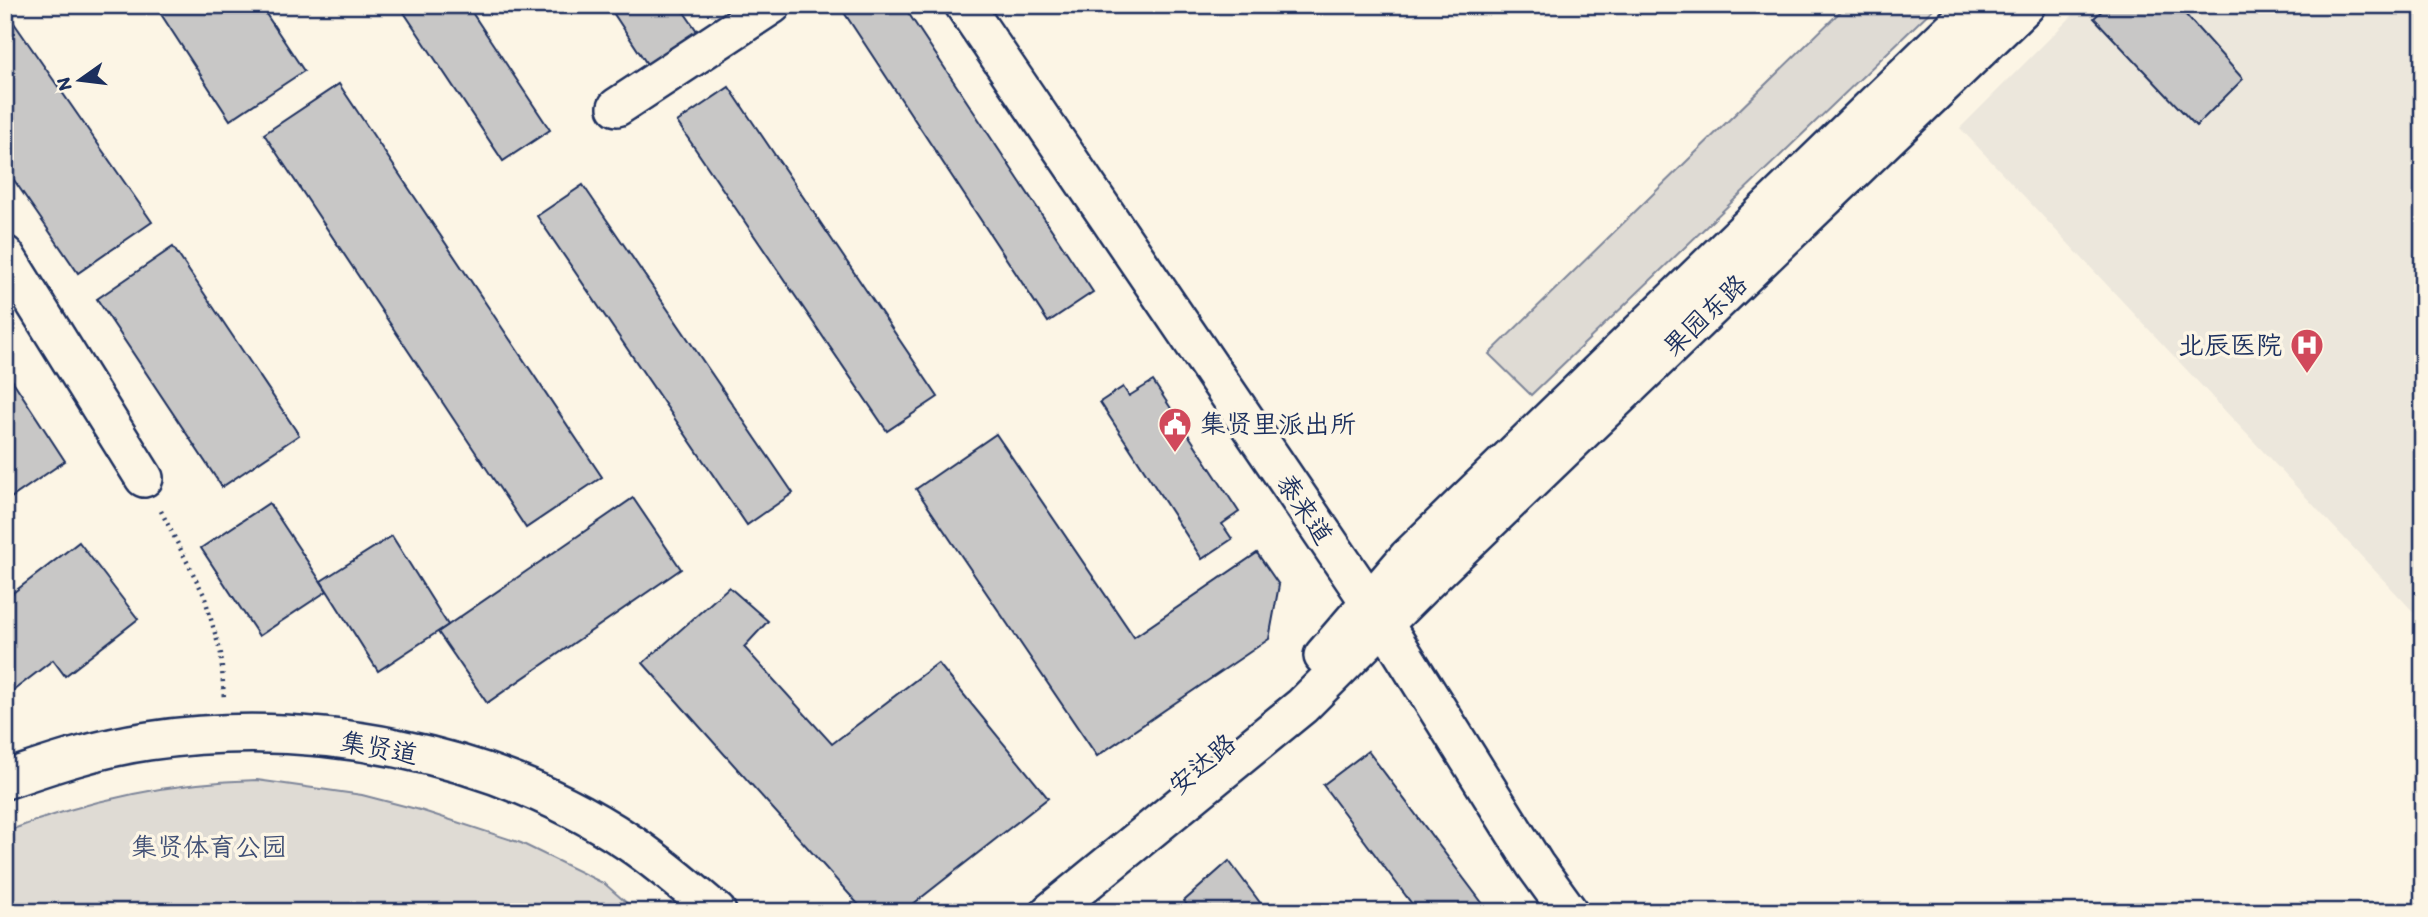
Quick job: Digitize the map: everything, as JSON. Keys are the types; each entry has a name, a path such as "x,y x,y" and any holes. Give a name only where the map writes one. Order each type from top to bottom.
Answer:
{"street":[{"path":"617,107 772,5"},
{"name":"泰来道","path":"964,5 1377,614 1535,865 1569,912"},
{"name":"果园东路","path":"1377,614 1452,514 1978,5"},
{"name":"果园东路","path":"1377,614 2026,5"},
{"path":"5,255 144,478"},
{"name":"安达路","path":"1024,912 1289,692 1377,614"},
{"name":"安达路","path":"1050,912 1302,706 1377,614"},
{"name":"集贤道","path":"5,780 68,759 145,741 220,734 315,737 460,763 574,810 607,829 658,863 717,912"},
{"name":"集贤道","path":"5,797 106,765 165,754 277,754 375,764 463,784 535,811 639,869 693,912"}],"path":[{"path":"144,478 208,607 222,654 224,706 220,734"}],"shaded area":[{"name":"北辰医院","path":"2083,5 2423,5 2423,622 1960,128"}],"green space":[{"path":"1847,5 1937,5 1531,395 1489,354"},
{"name":"集贤体育公园","path":"257,780 362,795 420,810 521,843 605,884 637,912 5,912 5,832 67,811 129,795 192,784"}],"building":[{"path":"155,5 260,5 304,71 230,120"},
{"path":"399,5 467,5 550,130 503,161"},
{"path":"608,5 679,5 697,31 647,64"},
{"path":"851,5 903,5 1093,292 1048,322 843,11"},
{"path":"2108,5 2177,5 2243,79 2196,126 2094,18"},
{"path":"5,10 152,222 78,273 5,167"},
{"path":"339,84 602,477 526,528 264,134"},
{"path":"729,87 938,397 887,431 677,122"},
{"path":"583,185 793,493 747,525 537,216"},
{"path":"173,247 299,435 222,487 97,299"},
{"path":"5,369 65,461 5,502"},
{"path":"1153,381 1239,512 1222,524 1232,539 1202,559 1100,402 1123,387 1129,396"},
{"path":"996,434 1134,637 1257,553 1279,585 1269,639 1097,756 916,489"},
{"path":"633,498 681,569 487,703 438,632"},
{"path":"269,503 327,591 259,636 201,548"},
{"path":"392,536 448,625 378,671 321,581"},
{"path":"79,542 138,619 65,676 53,660 5,697 5,599"},
{"path":"729,587 768,621 744,647 832,744 938,663 1048,798 903,912 865,912 643,663"},
{"path":"1368,751 1489,912 1418,912 1323,785"},
{"path":"1229,861 1267,912 1192,912 1184,901"}],"place":[{"name":"北辰医院","path":"2307,375"},
{"name":"集贤里派出所","path":"1175,454"}]}
